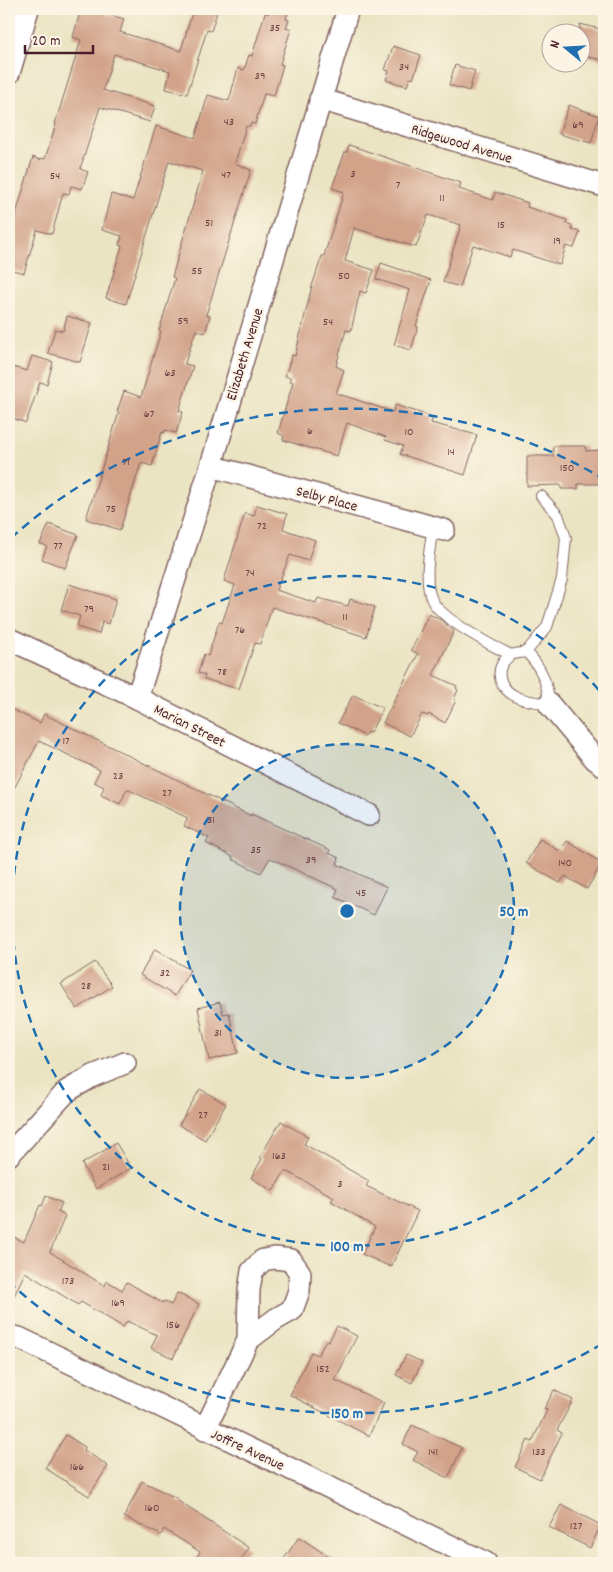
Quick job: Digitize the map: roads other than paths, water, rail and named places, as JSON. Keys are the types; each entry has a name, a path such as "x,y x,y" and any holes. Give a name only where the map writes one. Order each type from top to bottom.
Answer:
{"street":[{"path":"9,73 28,9"},
{"name":"Elizabeth Avenue","path":"137,698 211,466 348,9"},
{"name":"Ridgewood Avenue","path":"320,100 604,186"},
{"name":"Selby Place","path":"211,466 438,529"},
{"name":"Marian Street","path":"9,639 137,698 369,815"},
{"path":"549,704 595,759 604,766"},
{"path":"9,1155 67,1091 93,1076 125,1063"},
{"name":"Joffre Avenue","path":"9,1336 18,1338 205,1429 455,1557 486,1563"},
{"path":"205,1429 248,1340"}],"lane":[{"path":"438,529 428,563 428,582 432,600 442,613 493,646 512,654 526,652 547,627 562,579 566,538 558,515 541,496"},
{"path":"512,654 502,664 498,677 503,688 516,697 549,704 548,690 542,673 536,661 526,652"}]}
